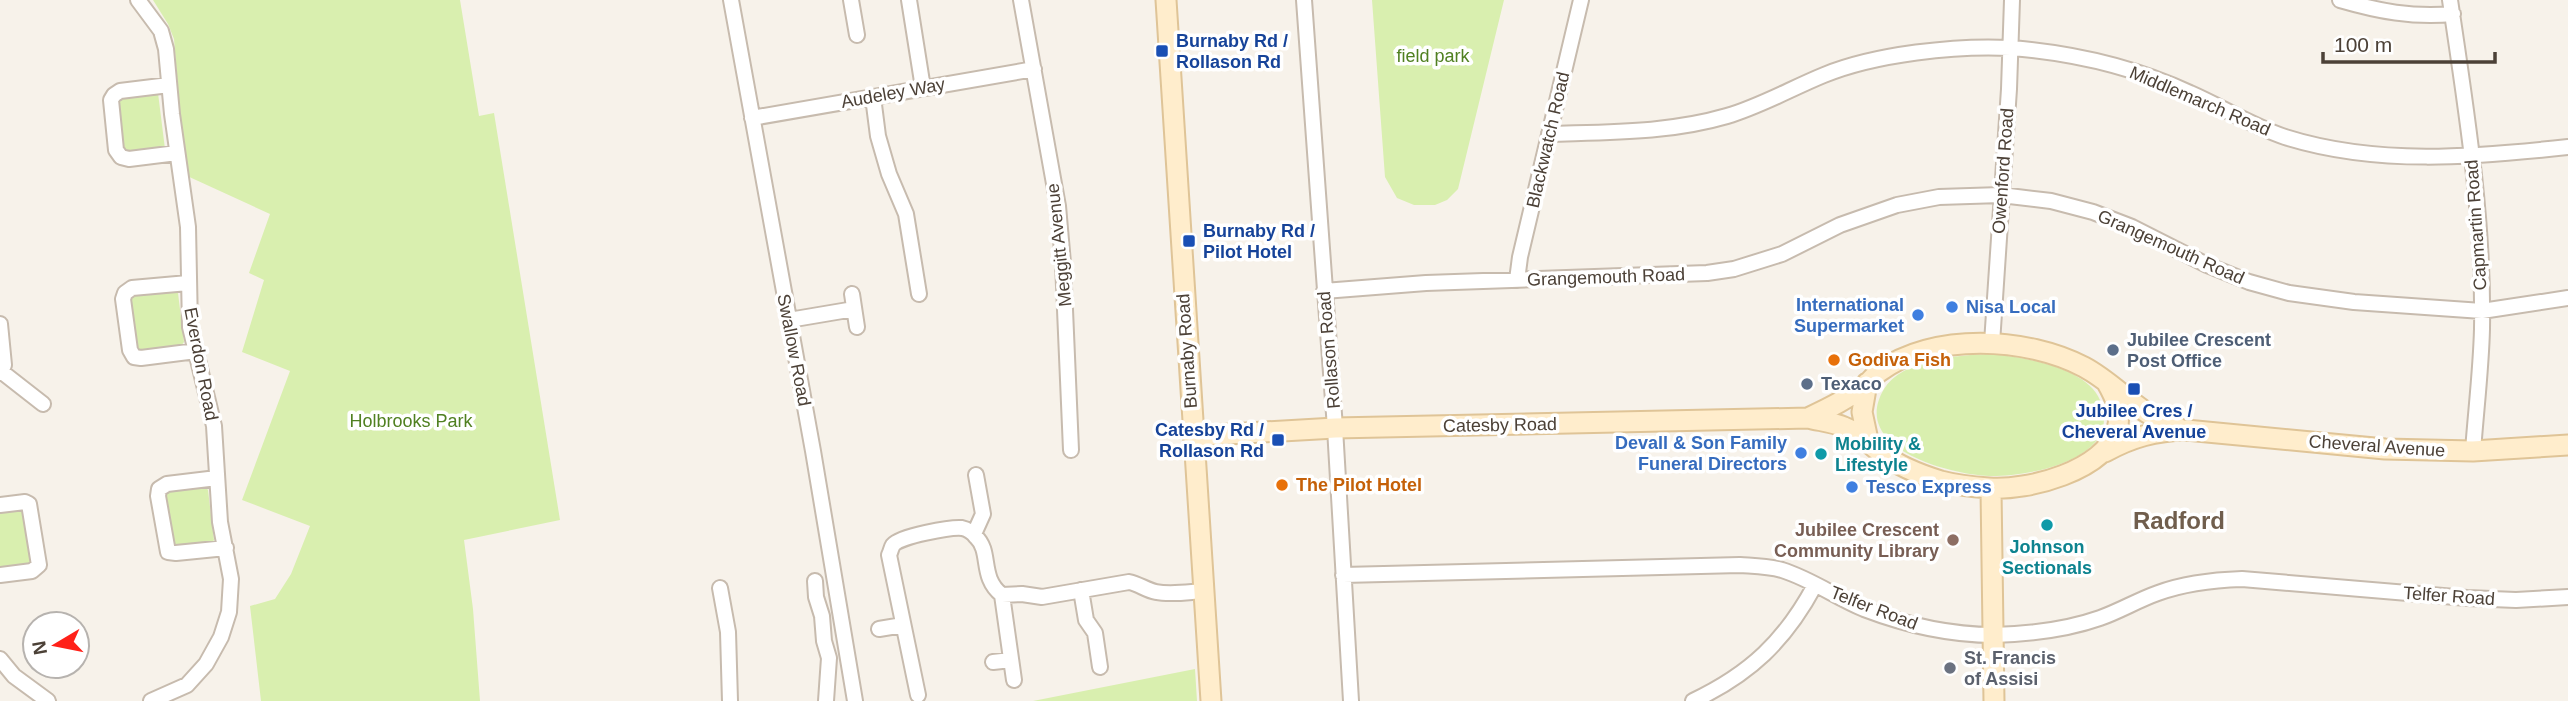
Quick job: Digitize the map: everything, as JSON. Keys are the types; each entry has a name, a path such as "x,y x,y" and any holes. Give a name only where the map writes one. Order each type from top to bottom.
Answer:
{"street":[{"name":"Everdon Road","path":"138,0 161,31 166,49 188,228 190,327 214,426 220,522 231,579 229,612 221,637 206,664 187,685 152,701"},
{"name":"Swallow Road","path":"731,0 843,620 855,701"},
{"path":"851,0 857,35"},
{"path":"909,0 923,88"},
{"name":"Meggitt Avenue","path":"1021,0 1058,206 1071,450"},
{"name":"Burnaby Road","path":"1166,0 1211,701"},
{"name":"Rollason Road","path":"1304,0 1335,428 1351,701"},
{"name":"Blackwatch Road","path":"1517,280 1520,257 1581,0"},
{"name":"Owenford Road","path":"1992,343 2012,0"},
{"path":"2340,0 2401,15 2429,17 2452,7"},
{"name":"Capmartin Road","path":"2452,7 2472,157 2482,311 2473,451"},
{"name":"Middlemarch Road","path":"1549,134 1673,128 1731,115 1845,68 1942,50 2009,48 2076,57 2121,67 2190,93 2285,137 2359,153 2472,157 2568,147"},
{"name":"Audeley Way","path":"752,118 1034,69"},
{"path":"169,85 114,94 111,100 116,150 121,157 129,159 177,153"},
{"path":"873,97 878,136 889,174 906,214 919,294"},
{"name":"Grangemouth Road","path":"1324,291 1426,284 1707,273 1734,269 1782,254 1840,225 1897,205 1939,197 2001,195 2051,201 2093,212 2132,227 2207,265 2249,282 2289,293 2354,302 2482,311 2568,298"},
{"path":"188,283 132,288 125,293 123,299 130,350 134,356 141,358 196,351"},
{"path":"852,294 857,327"},
{"path":"789,320 854,309"},
{"path":"0,324 4,365 1,372 43,404"},
{"path":"1992,343 2020,346 2070,360 2107,383 2116,399 2119,416 2117,430 2098,456 2083,466 2056,477 1991,489 1942,481 1905,468 1882,454 1868,440 1861,412 1867,383 1880,371 1901,360 1936,348 1992,343"},
{"name":"Catesby Road","path":"1808,418 1835,405 1867,383"},
{"name":"Cheveral Avenue","path":"2107,383 2162,423 2186,430"},
{"path":"2124,397 2134,411 2143,434"},
{"name":"Catesby Road","path":"1193,436 1335,428 1808,418 1844,427 1868,440"},
{"name":"Cheveral Avenue","path":"2098,456 2130,439 2162,430 2385,449 2473,451 2568,445"},
{"path":"974,534 983,514 976,475"},
{"path":"217,478 167,484 159,489 158,496 168,552 226,548"},
{"path":"1991,489 1994,701"},
{"path":"0,505 25,502 29,504 39,565 32,571 0,575"},
{"path":"918,695 889,555 894,544 905,537 962,528 974,534 982,543 988,577 1002,596 1014,680"},
{"name":"Telfer Road","path":"1343,575 1740,565 1767,567 1785,571 1862,608 1895,620 1947,632 1993,635 2028,633 2078,625 2160,592 2220,579 2467,598 2516,600 2568,597"},
{"path":"815,581 829,658 826,701"},
{"path":"1002,596 1022,594 1042,597 1129,582 1152,591 1203,591"},
{"path":"1693,701 1745,673 1779,638 1802,609 1815,585"},
{"path":"720,588 728,632 730,701"},
{"path":"1081,590 1086,620 1095,633 1100,667"},
{"path":"879,629 903,625"},
{"path":"0,659 14,676 48,701"},
{"path":"993,662 1011,660"},
{"path":"187,685 189,701"}],"green space":[{"name":"Holbrooks Park","path":"153,0 460,0 479,116 494,113 560,520 464,540 473,609 480,701 261,701 250,606 275,599 291,574 310,526 242,500 290,371 242,352 264,280 249,273 270,214 185,175 174,39"},
{"name":"field park","path":"1372,0 1504,0 1458,189 1447,200 1435,205 1414,205 1397,198 1385,177"},
{"path":"158,93 165,149 126,154 122,150 117,100 120,97"},
{"path":"175,290 178,293 184,342 181,346 140,351 135,348 129,298 132,295"},
{"path":"1991,354 2036,361 2082,379 2100,400 2104,420 2099,437 2086,450 2048,468 2027,473 1989,476 1950,470 1929,463 1908,454 1891,442 1880,427 1877,410 1884,389 1892,379 1904,371 1933,361"},
{"path":"205,486 208,490 214,540 212,543 174,548 164,495 168,490"},
{"path":"23,511 27,515 31,561 29,564 0,568 0,513"},
{"path":"1195,669 1197,701 1033,701"}],"place":[{"name":"Burnaby Rd / Rollason Rd","path":"1162,51"},
{"name":"Burnaby Rd / Pilot Hotel","path":"1189,241"},
{"name":"Nisa Local","path":"1952,307"},
{"name":"International Supermarket","path":"1918,315"},
{"name":"Jubilee Crescent Post Office","path":"2113,350"},
{"name":"Godiva Fish","path":"1834,360"},
{"name":"Texaco","path":"1807,384"},
{"name":"Jubilee Cres / Cheveral Avenue","path":"2134,389"},
{"name":"Catesby Rd / Rollason Rd","path":"1278,440"},
{"name":"Devall & Son Family Funeral Directors","path":"1801,453"},
{"name":"Mobility & Lifestyle","path":"1821,454"},
{"name":"The Pilot Hotel","path":"1282,485"},
{"name":"Tesco Express","path":"1852,487"},
{"name":"Johnson Sectionals","path":"2047,525"},
{"name":"Jubilee Crescent Community Library","path":"1953,540"},
{"name":"St. Francis of Assisi","path":"1950,668"}],"district":[{"name":"Radford","path":"2179,520"}]}
